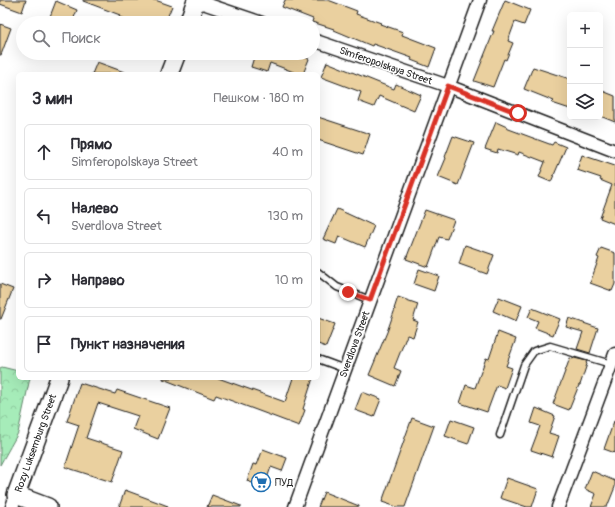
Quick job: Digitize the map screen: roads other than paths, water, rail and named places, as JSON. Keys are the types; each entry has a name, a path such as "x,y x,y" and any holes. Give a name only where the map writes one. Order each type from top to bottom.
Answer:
{"main road":[{"path":"190,16 196,0"},
{"path":"170,72 174,60"},
{"name":"Rozy Luksemburg Street","path":"14,501 57,380"},
{"path":"14,501 48,507"}],"street":[{"path":"196,0 242,16"},
{"name":"Sverdlova Street","path":"295,507 480,0"},
{"name":"Simferopolskaya Street","path":"320,42 448,86 615,151"},
{"path":"558,507 614,357"}],"lane":[{"path":"320,274 337,288 370,300"},
{"path":"500,435 524,365 534,351 550,346 614,357"},
{"path":"320,360 345,369"}],"place":[{"name":"ПУД","path":"261,482"}]}
